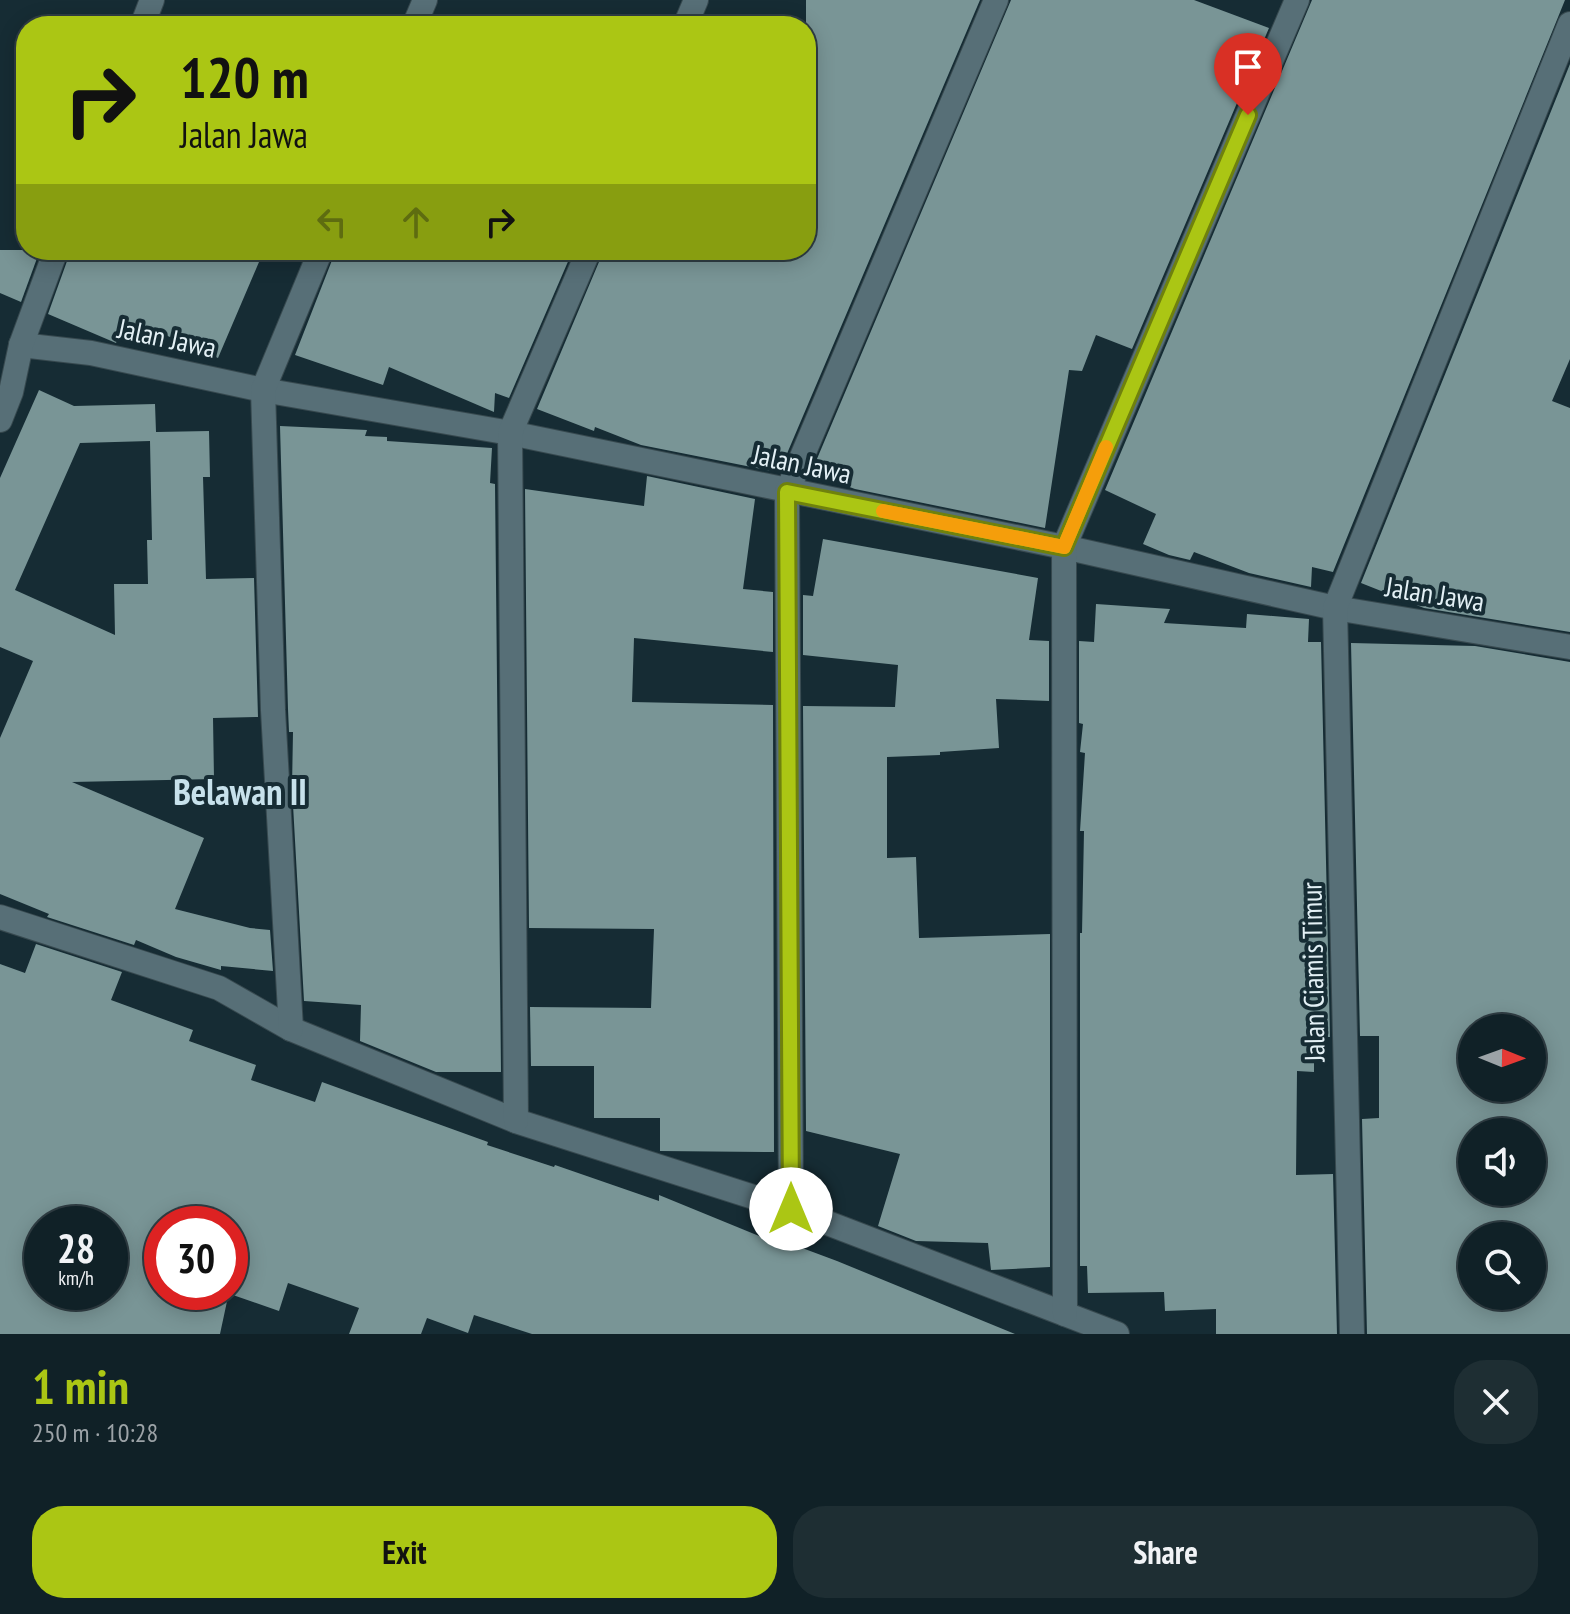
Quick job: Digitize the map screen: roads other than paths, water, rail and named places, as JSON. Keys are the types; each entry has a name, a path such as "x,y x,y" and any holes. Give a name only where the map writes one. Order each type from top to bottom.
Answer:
{"street":[{"path":"791,1209 787,492 996,0"},
{"path":"1065,1314 1064,547 1297,0"},
{"path":"1335,608 1570,24"},
{"path":"0,420 11,392 21,345 52,260"},
{"path":"291,1029 273,710 263,390 317,260"},
{"path":"516,1121 510,433 585,260"},
{"name":"Jalan Jawa","path":"21,345 91,353 263,390 510,433 1064,547 1335,608 1570,647"},
{"name":"Jalan Ciamis Timur","path":"1335,608 1352,1334"},
{"path":"0,917 219,988 291,1029 516,1121 791,1209 1117,1334"}],"district":[{"name":"Belawan II","path":"240,792"}]}
